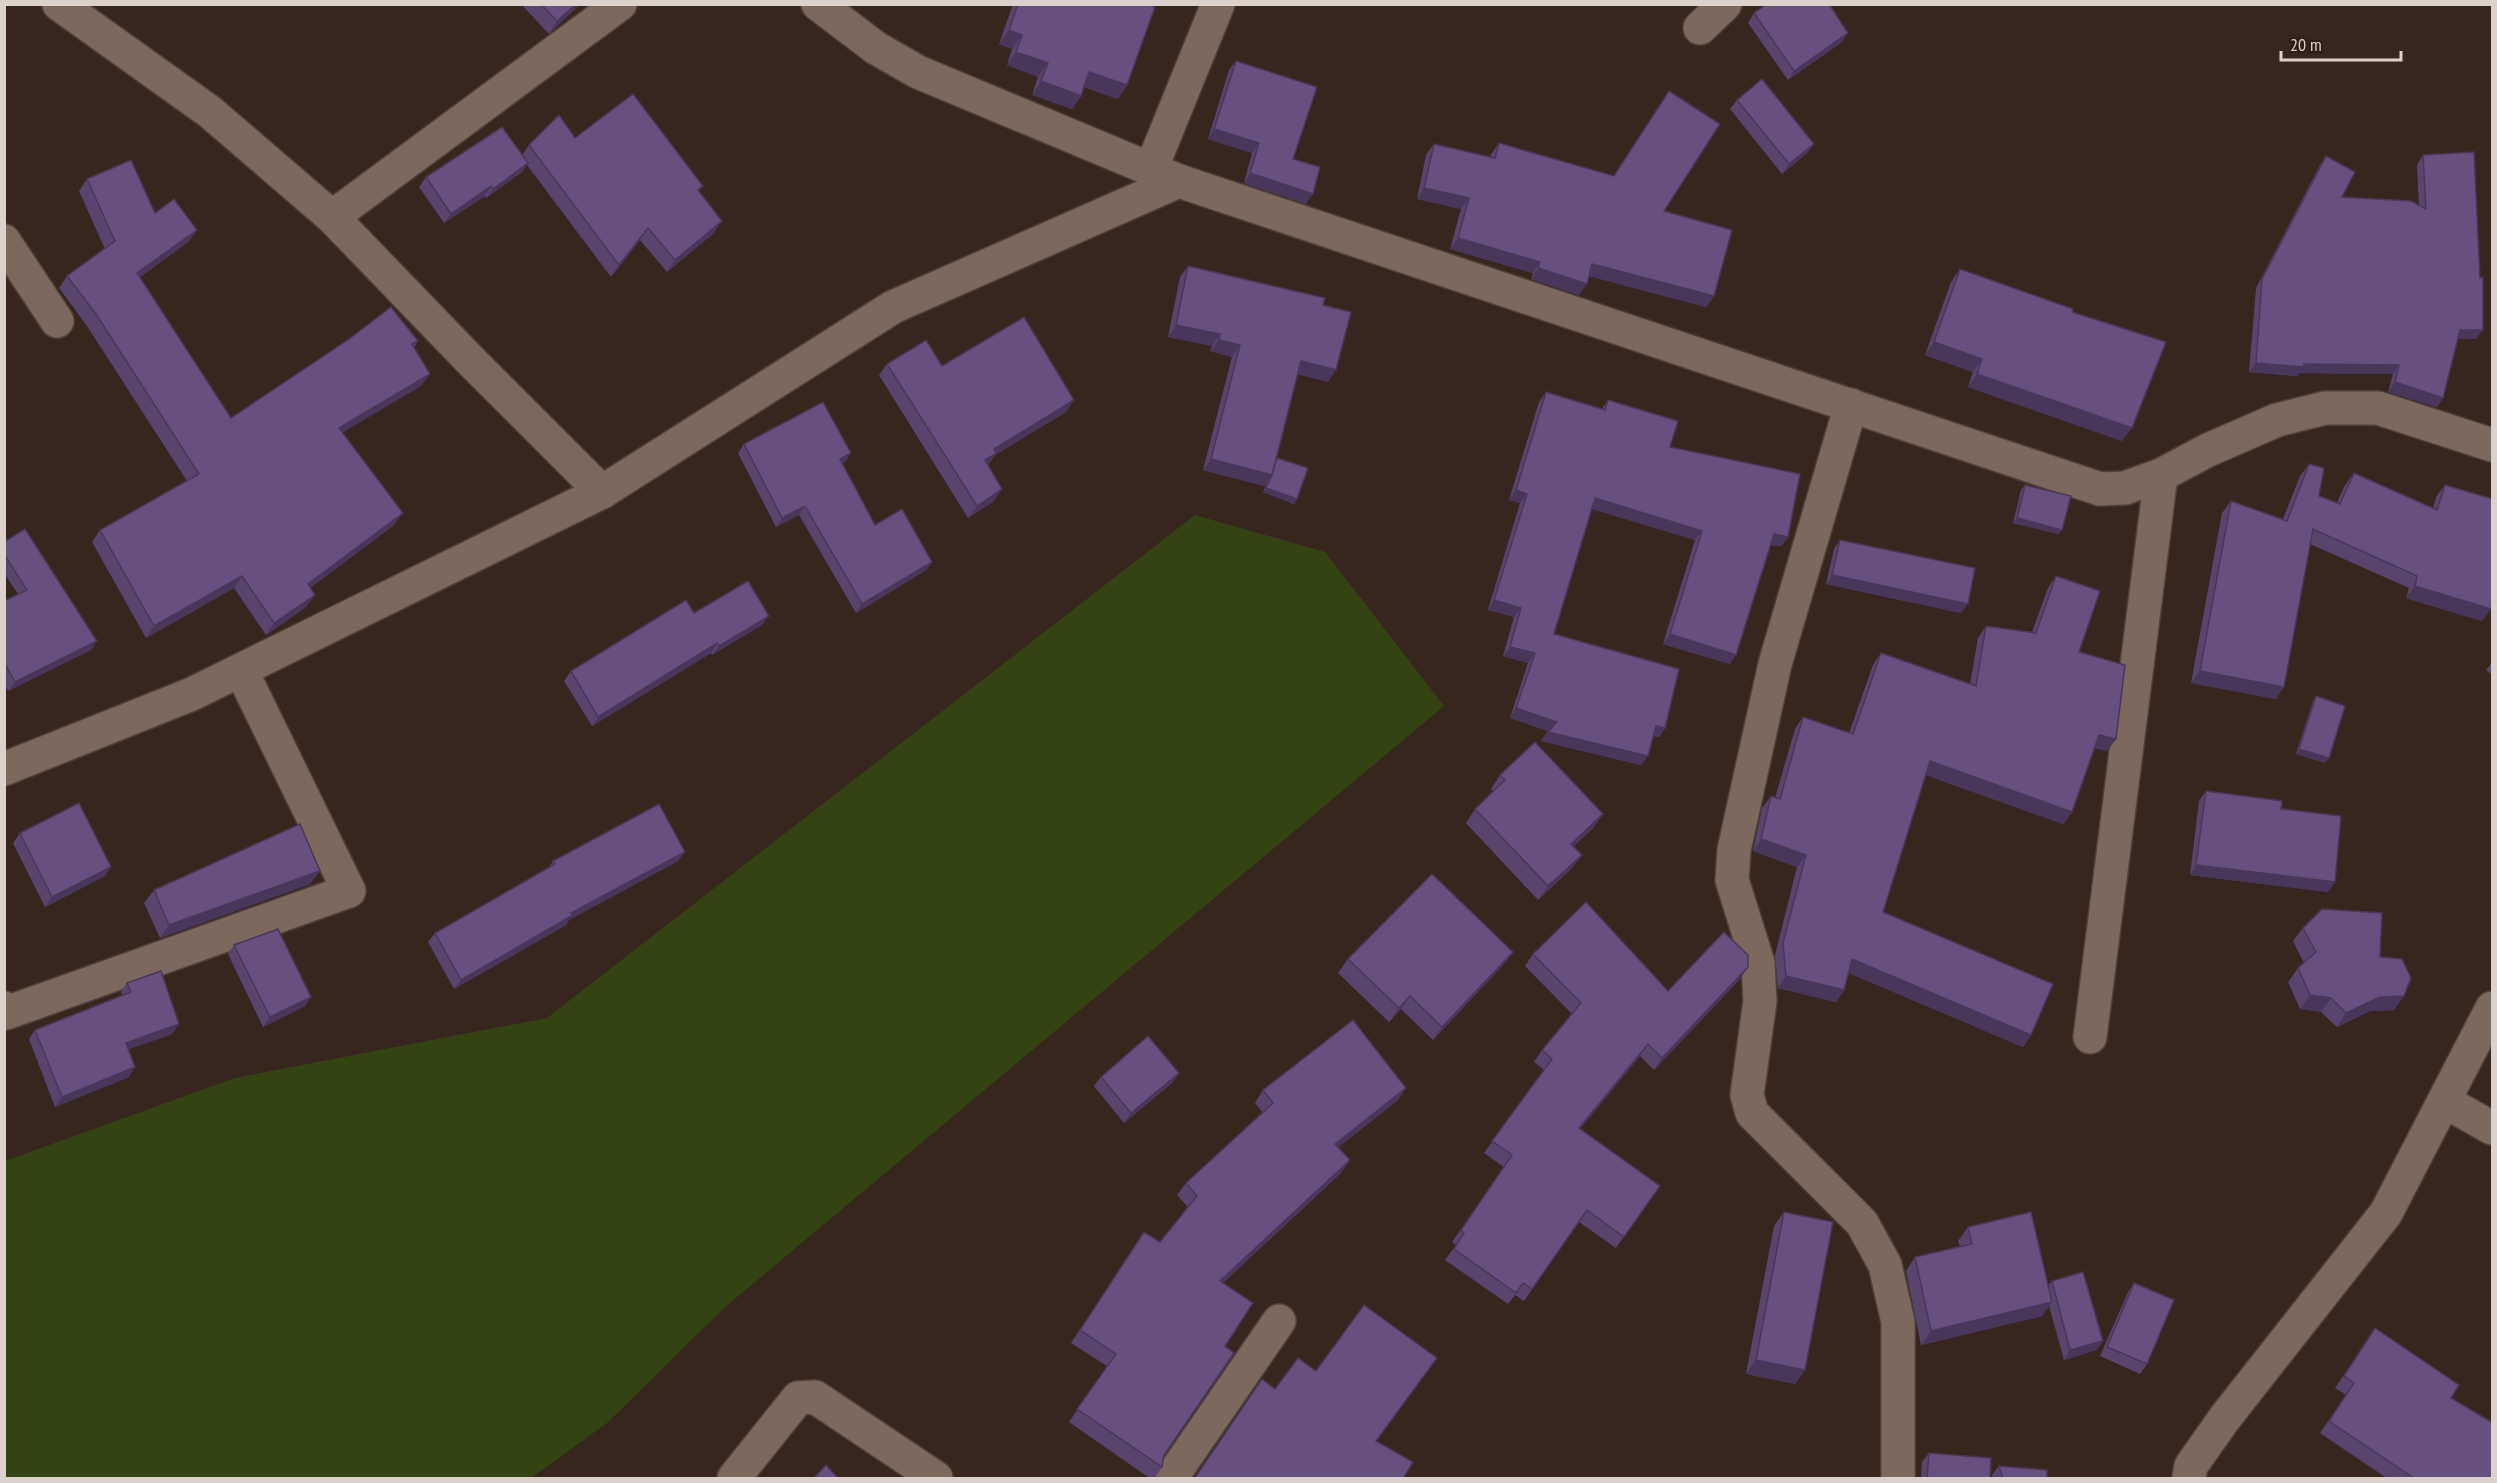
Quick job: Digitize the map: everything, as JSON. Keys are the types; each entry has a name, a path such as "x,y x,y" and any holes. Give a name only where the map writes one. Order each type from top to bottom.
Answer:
{"street":[{"path":"59,4 210,112 332,217 602,492"},
{"path":"332,217 620,4"},
{"path":"818,4 876,48 918,72 1165,175 2100,489 2125,488 2161,475 2208,450 2277,420 2325,408 2378,408 2493,445"},
{"path":"4,769 192,694 602,492 893,307 1165,175 1218,4"},
{"path":"1700,28 1725,4"},
{"path":"4,241 57,321"},
{"path":"1851,405 1775,664 1734,850 1732,880 1758,963 1760,1001 1747,1095 1752,1113 1862,1223 1885,1265 1898,1322 1898,1479"},
{"path":"2090,1037 2161,475"},
{"path":"4,1008 6,1013 349,891 241,670"},
{"path":"2189,1479 2191,1466 2224,1419 2386,1213 2493,1008"},
{"path":"2445,1101 2493,1128"},
{"path":"1171,1479 1279,1321"},
{"path":"734,1479 798,1398 806,1396 814,1397 936,1479"}],"green space":[{"path":"1195,515 1325,552 1444,706 725,1307 607,1423 531,1478 5,1478 5,1161 235,1078 547,1018"}],"building":[{"path":"541,4 576,4 557,21"},
{"path":"1018,4 1147,4 1155,7 1127,85 1089,72 1081,96 1041,81 1048,63 1016,52 1022,35 1009,30"},
{"path":"1767,4 1829,4 1848,33 1794,71 1754,13"},
{"path":"1236,61 1317,87 1293,159 1320,167 1313,194 1250,173 1259,143 1214,129"},
{"path":"1762,79 1814,144 1789,164 1737,100"},
{"path":"1669,91 1720,124 1664,211 1732,230 1714,296 1592,264 1587,284 1538,268 1540,262 1458,238 1469,198 1424,188 1434,144 1495,158 1499,143 1614,176"},
{"path":"633,94 703,186 698,190 722,221 675,260 648,228 619,265 529,145 559,115 575,138"},
{"path":"502,127 528,163 493,189 491,186 451,214 426,177"},
{"path":"2474,152 2480,278 2483,277 2483,330 2460,330 2443,398 2395,382 2399,365 2304,364 2304,367 2256,363 2262,279 2326,156 2355,172 2342,197 2411,201 2426,209 2423,155"},
{"path":"131,160 155,213 174,199 197,230 137,273 231,418 349,339 391,307 418,341 412,344 430,374 339,428 403,513 308,584 315,595 274,623 242,576 154,626 100,530 199,474 96,314 67,276 115,241 87,179"},
{"path":"1188,266 1325,298 1323,305 1351,312 1336,370 1301,361 1272,475 1211,459 1240,345 1219,340 1220,334 1176,325"},
{"path":"1960,269 2073,309 2072,312 2166,342 2132,428 1977,374 1982,359 1934,342"},
{"path":"1024,317 1074,400 994,449 997,453 985,460 1002,489 977,506 887,364 926,340 942,366"},
{"path":"1546,392 1605,410 1608,400 1678,421 1670,447 1800,474 1788,537 1774,534 1736,655 1670,634 1702,531 1595,498 1554,634 1679,669 1665,728 1656,726 1648,756 1548,732 1557,722 1516,708 1535,653 1510,647 1521,608 1494,600 1527,494 1516,490"},
{"path":"823,402 851,453 840,459 875,525 902,509 932,562 862,604 805,506 782,518 744,444"},
{"path":"1277,458 1308,468 1297,499 1266,488"},
{"path":"2309,464 2324,468 2319,496 2340,504 2354,473 2437,510 2445,485 2493,499 2493,604 2491,609 2415,586 2417,576 2313,529 2284,687 2200,671 2231,501 2287,521"},
{"path":"2025,485 2071,496 2062,530 2017,518"},
{"path":"25,529 97,641 15,682 4,662 4,601 27,590 4,554 4,542"},
{"path":"1840,540 1975,568 1968,604 1832,575"},
{"path":"2056,576 2100,591 2079,652 2125,665 2116,739 2099,735 2072,812 1930,761 1883,912 2053,984 2031,1035 1852,959 1844,990 1786,976 1783,943 1806,855 1761,839 1771,796 1780,799 1803,717 1853,734 1881,653 1976,686 1986,626 2036,633"},
{"path":"748,581 769,616 719,646 717,643 598,717 571,671 686,600 694,613"},
{"path":"2316,696 2345,706 2329,758 2299,749"},
{"path":"1535,742 1603,814 1571,844 1582,855 1548,886 1475,809 1505,780 1500,775"},
{"path":"2206,791 2282,801 2281,809 2341,816 2335,882 2196,865"},
{"path":"79,803 111,867 52,897 20,833"},
{"path":"659,804 685,852 571,913 573,915 461,980 435,933 555,864 553,861"},
{"path":"300,824 320,871 169,925 154,890"},
{"path":"1432,874 1513,952 1442,1027 1410,996 1399,1008 1348,959"},
{"path":"1586,902 1668,991 1724,932 1748,955 1748,967 1662,1058 1648,1044 1579,1128 1660,1186 1624,1237 1587,1210 1532,1289 1523,1283 1516,1293 1454,1249 1464,1233 1461,1230 1512,1155 1492,1141 1552,1059 1542,1050 1581,1003 1533,954"},
{"path":"2322,909 2382,913 2380,957 2402,959 2411,978 2404,996 2380,997 2346,1013 2331,998 2310,995 2298,968 2316,952 2303,928"},
{"path":"278,929 311,997 270,1017 234,945"},
{"path":"161,971 179,1024 126,1043 135,1067 62,1097 35,1030 131,992 127,983"},
{"path":"1353,1020 1406,1088 1335,1144 1350,1160 1220,1281 1253,1303 1225,1346 1234,1353 1164,1455 1162,1467 1077,1409 1116,1354 1080,1330 1144,1232 1160,1242 1197,1196 1186,1183 1273,1103 1263,1090"},
{"path":"1148,1036 1179,1073 1131,1113 1101,1077"},
{"path":"1784,1212 1833,1222 1805,1370 1756,1360"},
{"path":"2031,1212 2052,1302 1931,1331 1915,1257 1972,1244 1968,1227"},
{"path":"2083,1272 2103,1341 2070,1350 2052,1281"},
{"path":"2134,1283 2174,1300 2147,1364 2107,1347"},
{"path":"1364,1305 1437,1358 1376,1441 1413,1462 1403,1479 1194,1479 1262,1379 1275,1389 1298,1358 1316,1371"},
{"path":"2375,1328 2459,1385 2451,1398 2493,1423 2493,1479 2415,1479 2329,1421 2354,1383 2344,1376"},
{"path":"1929,1453 1991,1458 1990,1479 1927,1479"},
{"path":"826,1465 839,1479 813,1479"},
{"path":"1999,1466 2047,1470 2047,1479 2003,1479"}]}
